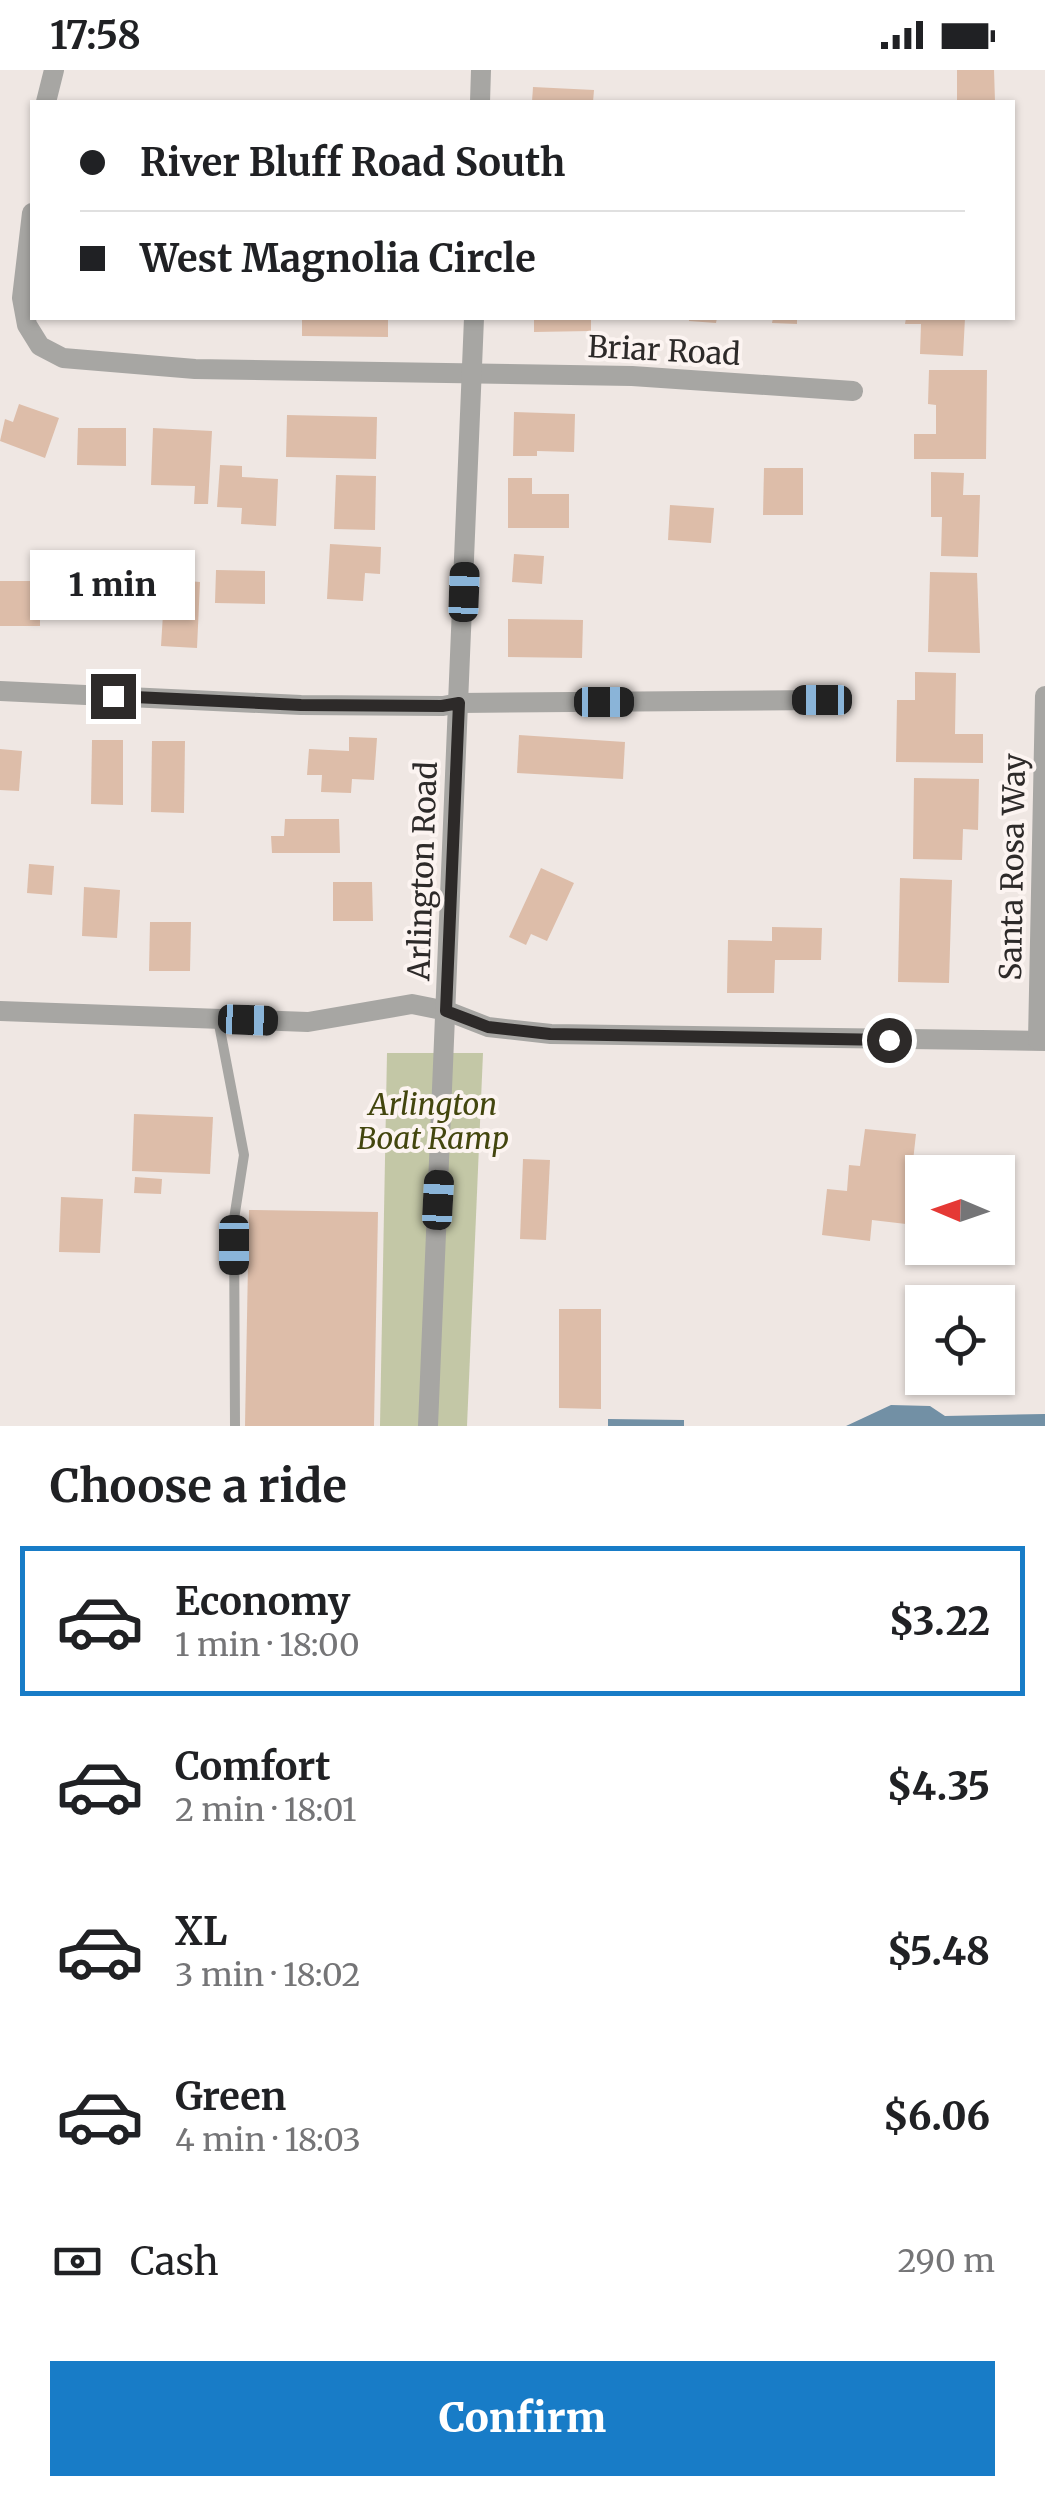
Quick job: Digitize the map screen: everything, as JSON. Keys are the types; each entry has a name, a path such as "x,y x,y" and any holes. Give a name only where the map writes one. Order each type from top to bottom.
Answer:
{"street":[{"path":"46,100 54,70"},
{"path":"480,100 481,70"},
{"name":"Briar Road","path":"30,230 22,298 27,325 40,346 63,358 195,369 632,376 853,392"},
{"name":"Arlington Road","path":"428,1426 474,320"},
{"path":"0,691 301,705 822,700"},
{"name":"Santa Rosa Way","path":"1042,1040 1045,696"},
{"path":"0,1012 308,1022 412,1004 446,1011 488,1027 550,1034 1042,1040"}],"lane":[{"path":"218,1019 244,1155 234,1219 235,1426"}],"green space":[{"name":"Arlington Boat Ramp","path":"387,1053 483,1053 467,1426 380,1426"}],"water":[{"path":"891,1405 930,1406 945,1416 1045,1414 1045,1426 846,1426"},
{"path":"608,1419 684,1420 684,1426 608,1426"}],"building":[{"path":"957,70 994,70 995,100 957,100"},
{"path":"533,87 594,90 593,100 532,100"},
{"path":"302,320 388,320 388,337 302,336"},
{"path":"534,320 591,320 591,331 534,332"},
{"path":"773,320 797,320 797,324 772,323"},
{"path":"906,320 965,320 963,356 920,354 921,324 905,324"},
{"path":"929,370 987,370 986,459 914,459 914,434 936,434 936,405 928,404"},
{"path":"19,404 59,418 45,458 0,441 5,419 13,422"},
{"path":"514,412 575,414 574,452 537,451 537,456 513,456"},
{"path":"287,415 377,417 376,459 286,457"},
{"path":"78,428 126,428 126,466 77,465"},
{"path":"153,428 212,431 208,504 194,504 195,486 151,485"},
{"path":"220,465 242,466 242,477 278,479 276,526 241,524 242,508 217,507"},
{"path":"764,468 803,468 803,515 763,515"},
{"path":"931,472 964,473 963,495 980,495 978,557 941,556 942,517 931,517"},
{"path":"336,475 376,476 375,530 334,529"},
{"path":"508,478 532,478 532,494 569,494 569,528 508,528"},
{"path":"670,505 714,508 711,543 668,540"},
{"path":"330,544 381,547 380,574 365,573 363,601 327,599"},
{"path":"145,553 167,554 165,579 200,582 197,648 161,646 164,598 143,597"},
{"path":"514,554 544,556 542,584 512,582"},
{"path":"216,570 265,571 265,604 215,603"},
{"path":"930,572 977,573 980,653 928,652"},
{"path":"0,581 40,581 40,626 0,626"},
{"path":"508,619 583,620 582,658 508,657"},
{"path":"915,672 956,673 955,734 983,734 983,763 896,762 897,700 915,700"},
{"path":"519,735 625,742 623,779 517,773"},
{"path":"349,737 377,738 374,780 352,779 351,793 321,792 322,775 307,775 309,749 349,751"},
{"path":"92,740 123,740 123,805 91,804"},
{"path":"152,741 185,741 184,813 151,812"},
{"path":"0,749 22,751 19,791 0,790"},
{"path":"914,778 979,779 978,830 963,829 962,860 913,859"},
{"path":"285,819 339,819 340,853 272,853 271,836 284,836"},
{"path":"29,864 54,866 52,895 27,893"},
{"path":"541,868 574,883 547,941 531,934 526,945 509,937"},
{"path":"900,878 952,880 949,983 898,982"},
{"path":"333,882 372,882 373,921 333,921"},
{"path":"84,887 120,890 117,938 82,936"},
{"path":"150,922 191,922 190,971 149,971"},
{"path":"772,927 822,928 821,960 775,960 774,993 727,993 728,940 772,941"},
{"path":"134,1114 213,1117 210,1174 132,1171"},
{"path":"865,1129 916,1134 914,1155 905,1155 905,1224 872,1220 870,1241 822,1235 827,1189 847,1191 849,1165 860,1166"},
{"path":"523,1159 550,1160 546,1240 520,1239"},
{"path":"135,1177 162,1179 161,1194 134,1193"},
{"path":"61,1197 103,1199 100,1253 59,1252"},
{"path":"249,1210 378,1212 374,1426 245,1426"},
{"path":"559,1309 601,1309 601,1409 559,1408"}],"route":[{"path":"113,696 301,705 459,703 446,1011 488,1027 550,1034 889,1040"}]}
